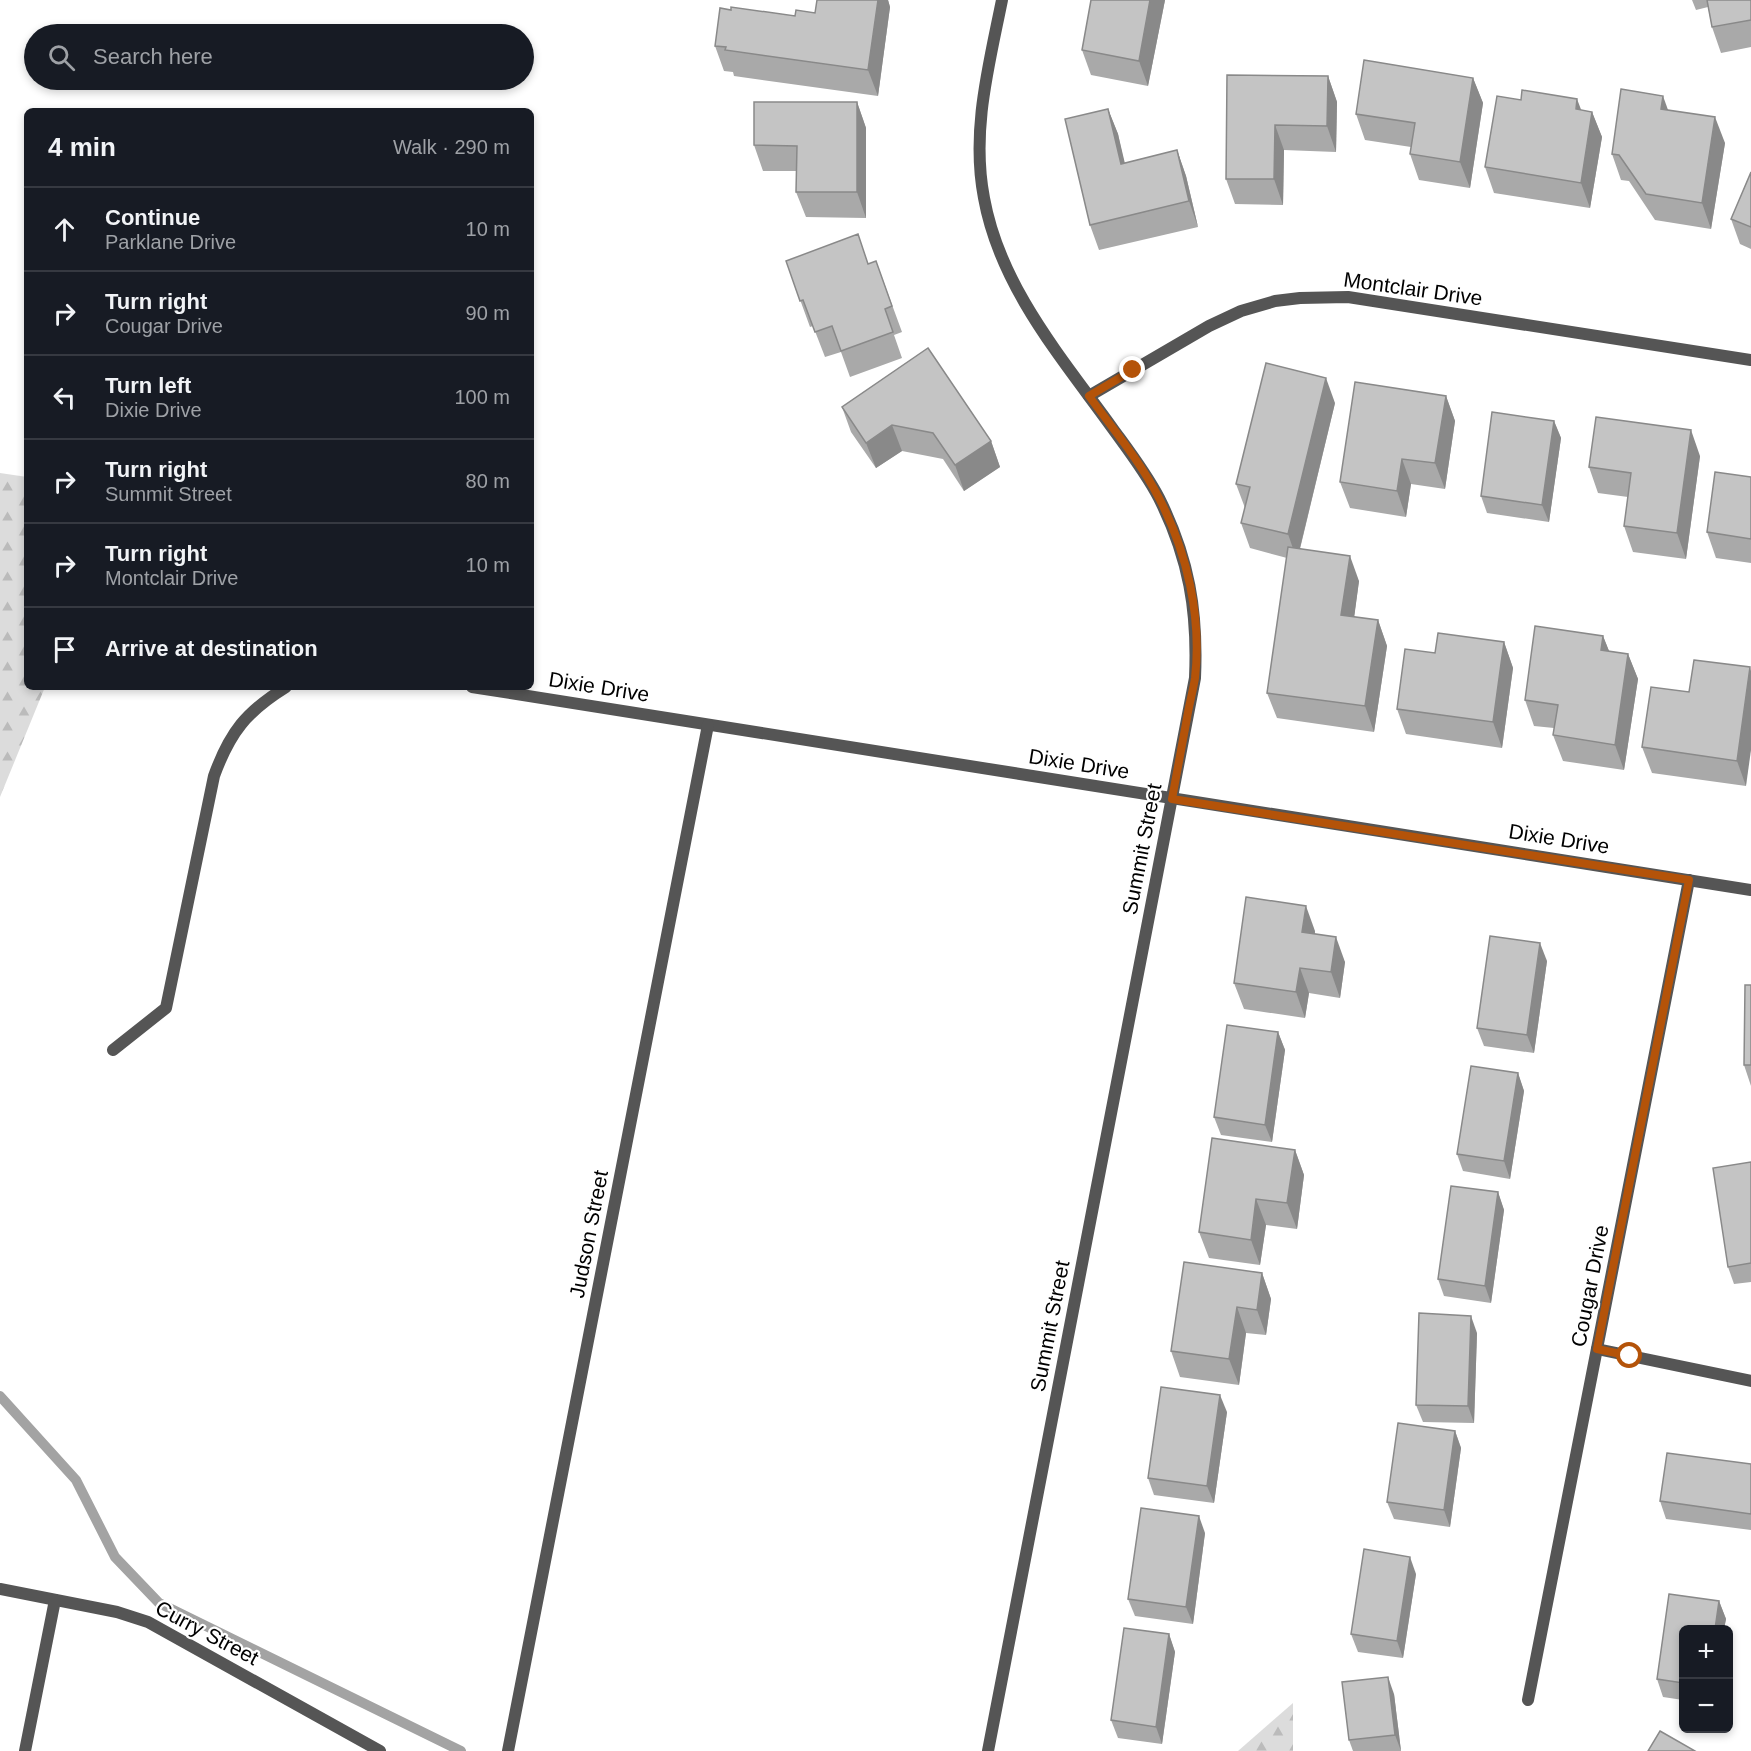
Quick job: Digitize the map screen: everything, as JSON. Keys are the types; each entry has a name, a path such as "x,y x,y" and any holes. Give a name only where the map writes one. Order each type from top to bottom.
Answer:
{"street":[{"name":"Summit Street","path":"988,1751 1195,678 1196,640 1186,567 1174,531 1158,497 1139,465 1028,311 993,237 983,198 979,158 980,119 1002,0"},
{"name":"Montclair Drive","path":"1089,396 1209,326 1241,311 1275,301 1324,296 1348,297 1751,360"},
{"path":"113,1050 166,1008 214,776 222,753 234,733 249,715 281,690"},
{"name":"Dixie Drive","path":"491,690 1751,890"},
{"name":"Judson Street","path":"508,1751 708,725"},
{"name":"Cougar Drive","path":"1528,1700 1689,880"},
{"path":"1597,1349 1751,1381"},
{"name":"Curry Street","path":"0,1589 117,1612 148,1622 380,1751"},
{"path":"25,1751 55,1600"}],"green space":[{"path":"0,473 24,477 24,690 44,690 0,797"},
{"path":"1293,1703 1293,1751 1238,1751"}],"building":[{"path":"817,0 878,0 868,70 725,50 726,47 715,46 720,8 731,10 731,7 795,16 796,10 815,13"},
{"path":"1091,0 1150,0 1139,61 1082,50"},
{"path":"1707,0 1751,0 1751,20 1712,27"},
{"path":"1364,60 1473,78 1460,162 1410,154 1415,123 1356,114"},
{"path":"1227,75 1328,76 1327,126 1275,125 1274,179 1226,179"},
{"path":"1621,89 1663,96 1661,109 1715,117 1702,203 1646,194 1619,155 1612,154"},
{"path":"1522,90 1577,99 1576,109 1592,112 1581,183 1485,167 1497,96 1521,100"},
{"path":"754,102 857,102 857,192 796,192 797,146 754,145"},
{"path":"1108,109 1121,164 1177,150 1189,201 1090,225 1065,119"},
{"path":"1751,172 1751,227 1731,219"},
{"path":"858,234 868,264 876,261 892,306 885,309 893,332 841,351 832,326 815,332 803,300 800,301 786,261"},
{"path":"928,348 991,441 955,465 933,433 892,425 866,443 842,407"},
{"path":"1266,363 1326,378 1288,534 1241,523 1250,487 1236,484"},
{"path":"1355,382 1446,396 1435,463 1402,459 1397,491 1340,482"},
{"path":"1492,412 1554,421 1542,505 1481,496"},
{"path":"1596,417 1691,430 1677,533 1624,526 1631,473 1589,467"},
{"path":"1715,472 1751,477 1751,539 1707,532"},
{"path":"1288,547 1350,556 1341,615 1378,620 1365,706 1267,693"},
{"path":"1535,626 1603,636 1601,650 1628,654 1615,745 1553,735 1558,705 1525,700"},
{"path":"1438,633 1504,642 1493,722 1397,709 1405,649 1435,653"},
{"path":"1694,660 1750,667 1737,761 1642,747 1651,687 1689,692"},
{"path":"1246,897 1306,906 1302,932 1336,937 1331,972 1300,968 1296,992 1234,983"},
{"path":"1490,936 1540,943 1527,1035 1477,1028"},
{"path":"1745,985 1751,985 1751,1065 1744,1065"},
{"path":"1227,1025 1278,1032 1265,1125 1214,1117"},
{"path":"1471,1066 1518,1073 1504,1161 1457,1154"},
{"path":"1212,1138 1295,1150 1287,1203 1256,1199 1251,1240 1199,1232"},
{"path":"1751,1162 1751,1263 1728,1267 1713,1168"},
{"path":"1451,1186 1498,1192 1485,1286 1438,1279"},
{"path":"1184,1262 1262,1273 1257,1310 1237,1307 1229,1359 1171,1351"},
{"path":"1419,1313 1471,1316 1468,1406 1416,1405"},
{"path":"1161,1387 1220,1395 1207,1486 1148,1478"},
{"path":"1398,1423 1455,1431 1444,1510 1387,1502"},
{"path":"1667,1453 1751,1464 1751,1514 1660,1501"},
{"path":"1141,1508 1199,1516 1186,1607 1128,1599"},
{"path":"1364,1549 1410,1557 1397,1641 1351,1634"},
{"path":"1669,1594 1719,1601 1716,1625 1679,1625 1679,1682 1657,1679"},
{"path":"1124,1628 1169,1634 1156,1727 1111,1720"},
{"path":"1388,1677 1395,1735 1349,1740 1342,1682"},
{"path":"1660,1731 1695,1751 1648,1751"}],"waterway":[{"path":"0,1396 76,1480 115,1557 159,1603 461,1751"}],"route":[{"path":"1133,370 1089,396 1139,465 1158,497 1174,531 1186,567 1193,603 1196,640 1195,678 1172,799 1689,880 1597,1349 1630,1356"}]}
